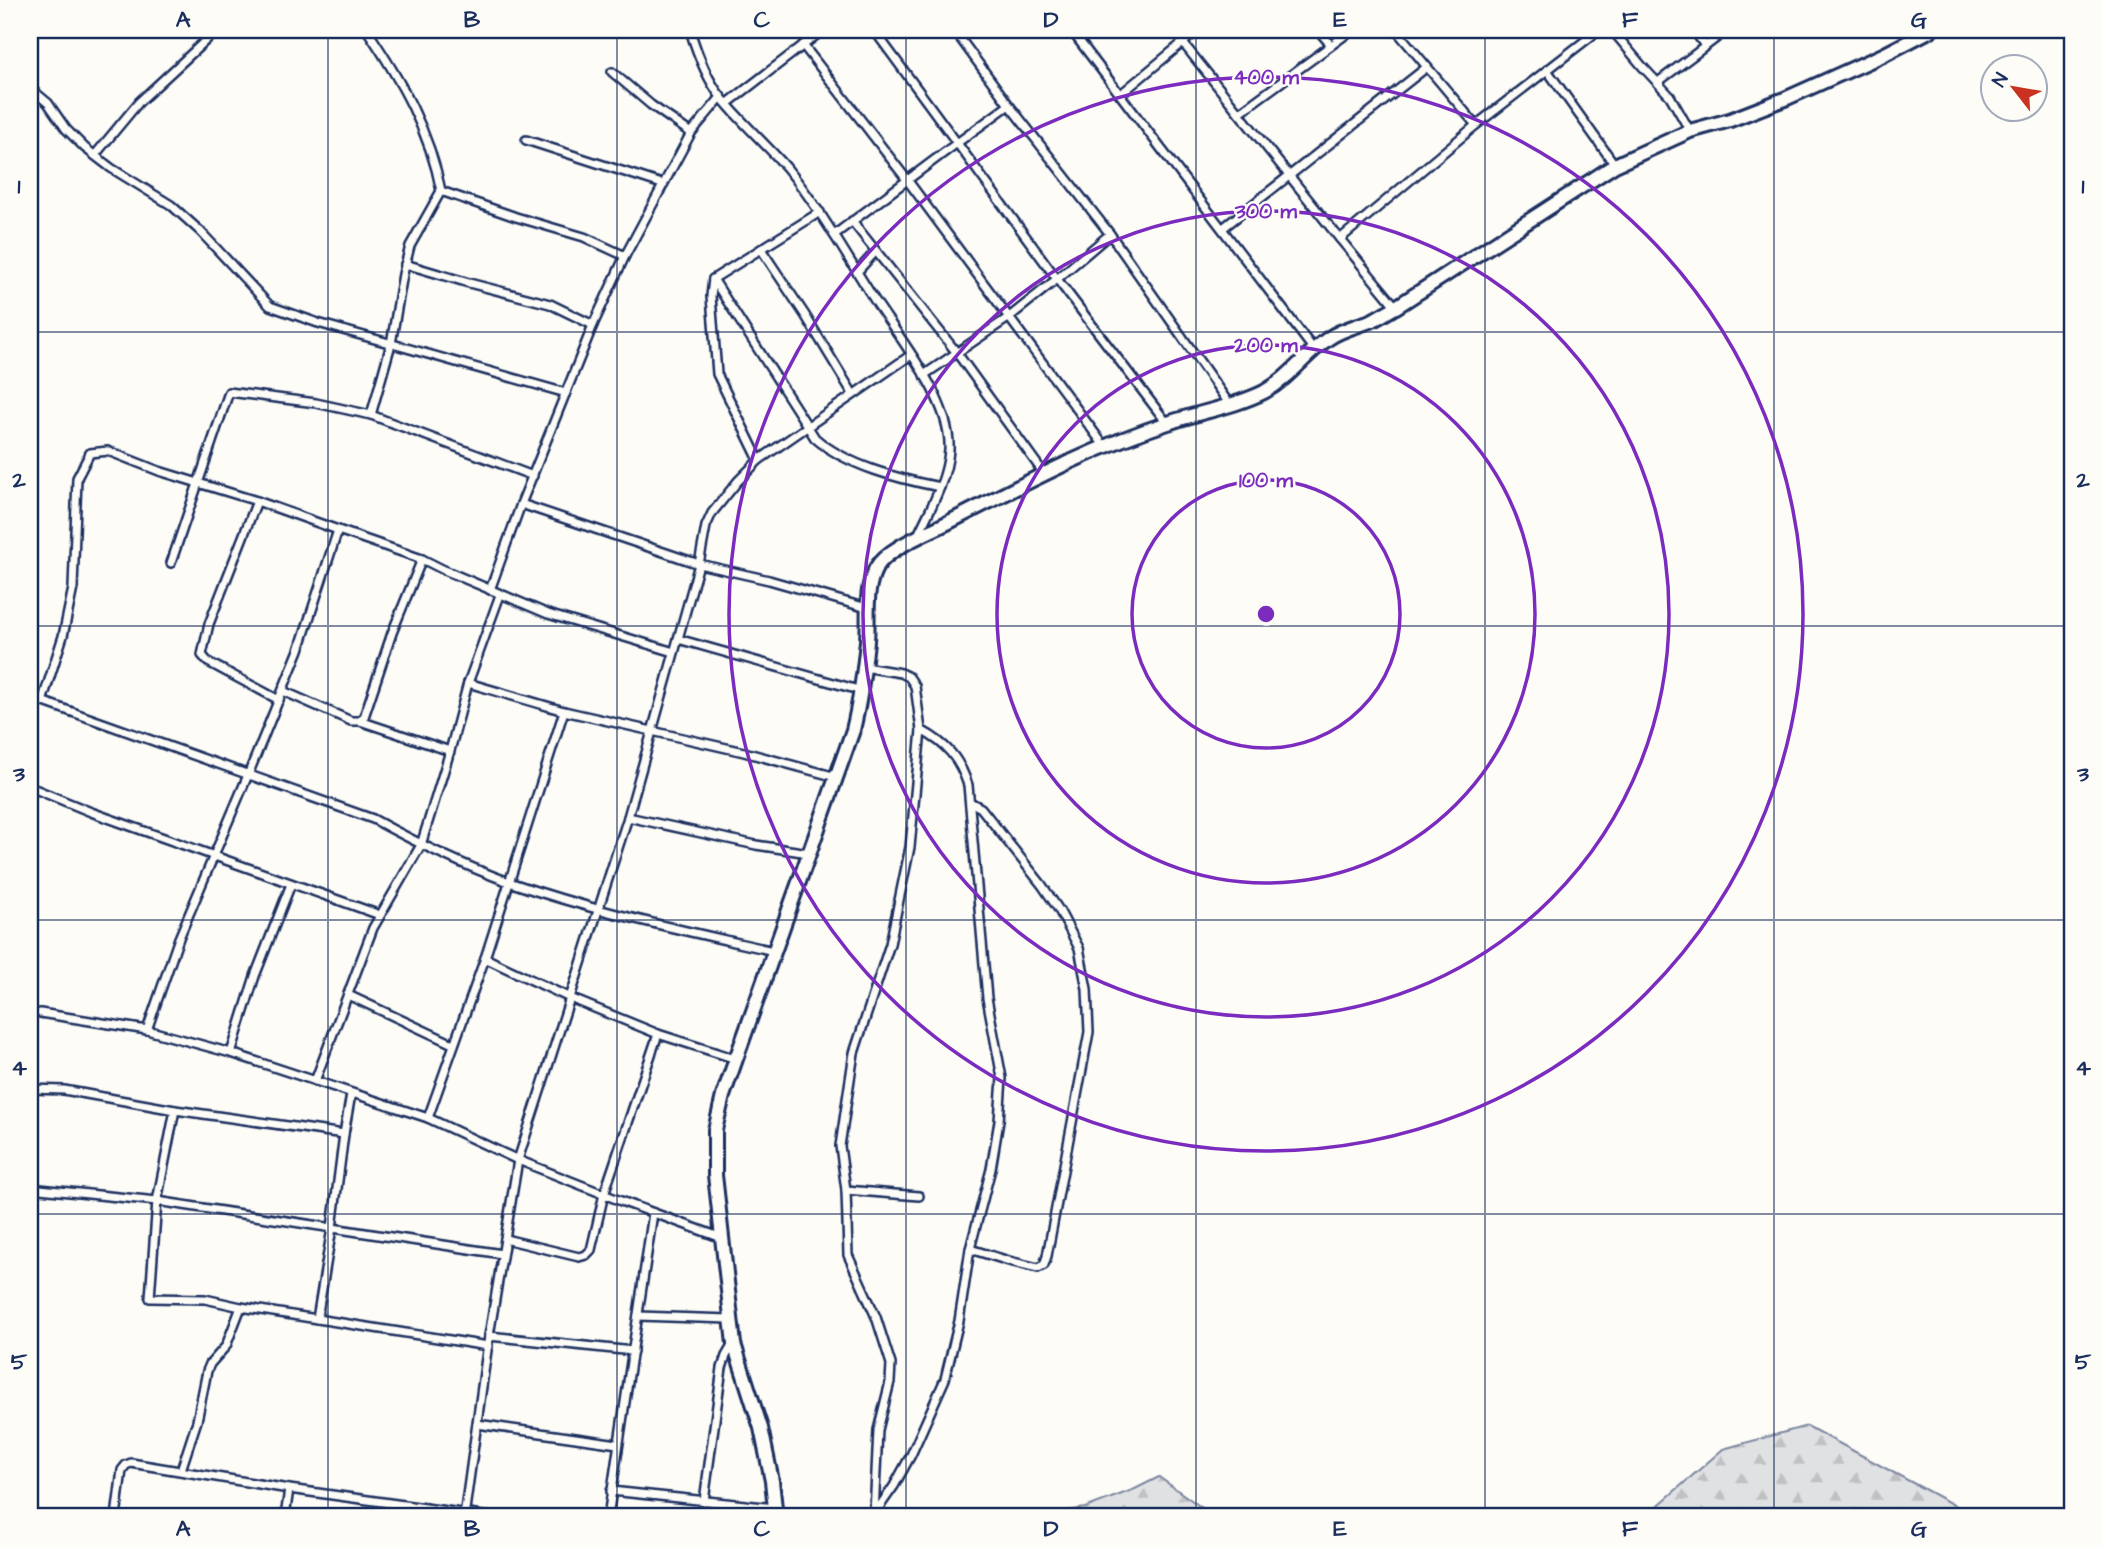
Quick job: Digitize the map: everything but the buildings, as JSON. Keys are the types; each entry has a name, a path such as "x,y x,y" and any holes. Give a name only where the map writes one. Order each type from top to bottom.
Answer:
{"main road":[{"path":"775,1513 772,1481 761,1428 734,1344 730,1319 715,1175 715,1130 736,1059 853,730 862,691 870,584 877,567 890,554 917,539 1105,447 1167,423 1262,393 1285,379 1329,338 1396,307 1615,165 1690,131 1730,120 1787,98 1883,55 1931,30"}],"street":[{"path":"95,155 139,102 217,30"},
{"path":"367,30 407,95 435,162 441,191 410,246 391,344 371,415"},
{"path":"690,30 697,53 721,97 787,168 820,212 924,375 942,410 948,430 949,452 940,487 917,539"},
{"path":"728,103 823,30"},
{"path":"874,30 1167,423"},
{"path":"954,30 1110,234 1230,405"},
{"path":"1073,30 1314,350"},
{"path":"1121,94 1198,30"},
{"path":"1318,30 1331,45"},
{"path":"1239,113 1352,30"},
{"path":"1396,30 1476,125"},
{"path":"1340,239 1476,125 1599,30"},
{"path":"1612,30 1670,96 1690,131"},
{"path":"1694,30 1705,46"},
{"path":"1658,82 1727,30"},
{"path":"1183,43 1396,307"},
{"path":"803,45 908,181 1105,447"},
{"path":"1223,228 1427,67"},
{"path":"1547,70 1615,165"},
{"path":"612,72 651,106 691,133"},
{"path":"30,88 48,103 66,129 111,169 171,205 200,231 270,306 318,323 566,393"},
{"path":"490,590 593,324 662,184 691,133 721,97"},
{"path":"834,235 1009,105"},
{"path":"526,140 662,184"},
{"path":"441,191 584,237 625,256"},
{"path":"759,460 717,374 710,296 713,279 820,212"},
{"path":"852,221 957,354 1045,475"},
{"path":"924,375 1008,318 1110,234"},
{"path":"761,249 853,394"},
{"path":"857,272 876,251"},
{"path":"405,264 469,284 550,304 593,324"},
{"path":"713,279 806,427 822,445 850,460 902,480 940,487"},
{"path":"464,1515 489,1336 518,1160 628,817 699,564 706,526 712,513 759,460 911,355"},
{"path":"171,563 229,392 371,415 533,476"},
{"path":"42,702 63,636 73,588 77,478 90,453 108,451 159,471 257,501 422,559 548,614 674,652"},
{"path":"257,501 209,624 202,655 208,662 279,700"},
{"path":"521,505 699,564 769,580 867,608"},
{"path":"147,1030 178,937 299,650 338,530"},
{"path":"360,721 364,717 392,633 422,559"},
{"path":"315,1081 380,915 421,845 468,682 500,595"},
{"path":"678,639 862,691"},
{"path":"864,667 901,673 909,677 915,686 921,730 910,847 892,932 854,1053 840,1146 846,1190 848,1255 876,1317 891,1364 890,1382 878,1430 873,1515"},
{"path":"468,682 564,712 653,730 836,777"},
{"path":"283,691 351,721 360,721 450,751"},
{"path":"30,697 373,819 421,845 509,882 598,908 774,950"},
{"path":"428,1118 485,958 564,712"},
{"path":"873,1515 894,1486 911,1455 945,1379 959,1321 970,1249 991,1169 999,1121 1002,1078 987,998 968,785 962,769 939,740 921,730"},
{"path":"30,787 380,915"},
{"path":"970,802 981,808 1042,886 1059,910 1079,948 1087,989 1089,1032 1066,1163 1044,1265 1038,1268 970,1249"},
{"path":"628,817 756,845 809,853"},
{"path":"231,1053 255,976 291,884"},
{"path":"485,958 570,998 658,1034 736,1059"},
{"path":"348,995 453,1044"},
{"path":"40,1013 147,1030 231,1053 428,1118 518,1160 722,1238"},
{"path":"505,1239 579,1257 592,1250 604,1194 658,1034"},
{"path":"30,1089 64,1090 175,1110 344,1134"},
{"path":"317,1319 351,1094"},
{"path":"175,1110 157,1201 150,1298 205,1299 488,1346"},
{"path":"30,1188 157,1201 502,1254"},
{"path":"846,1190 919,1196"},
{"path":"608,1517 653,1213"},
{"path":"181,1470 197,1422 207,1371 230,1339 241,1307"},
{"path":"638,1315 730,1319"},
{"path":"489,1336 633,1351"},
{"path":"704,1501 722,1368 734,1344"},
{"path":"477,1424 618,1444"},
{"path":"116,1517 122,1470 131,1463 289,1489 490,1517"},
{"path":"285,1517 289,1489"},
{"path":"611,1491 704,1501 775,1513"}],"green space":[{"path":"1807,1426 1976,1517 1645,1517 1723,1449"},
{"path":"1159,1477 1215,1517 1033,1517 1085,1508"}]}
